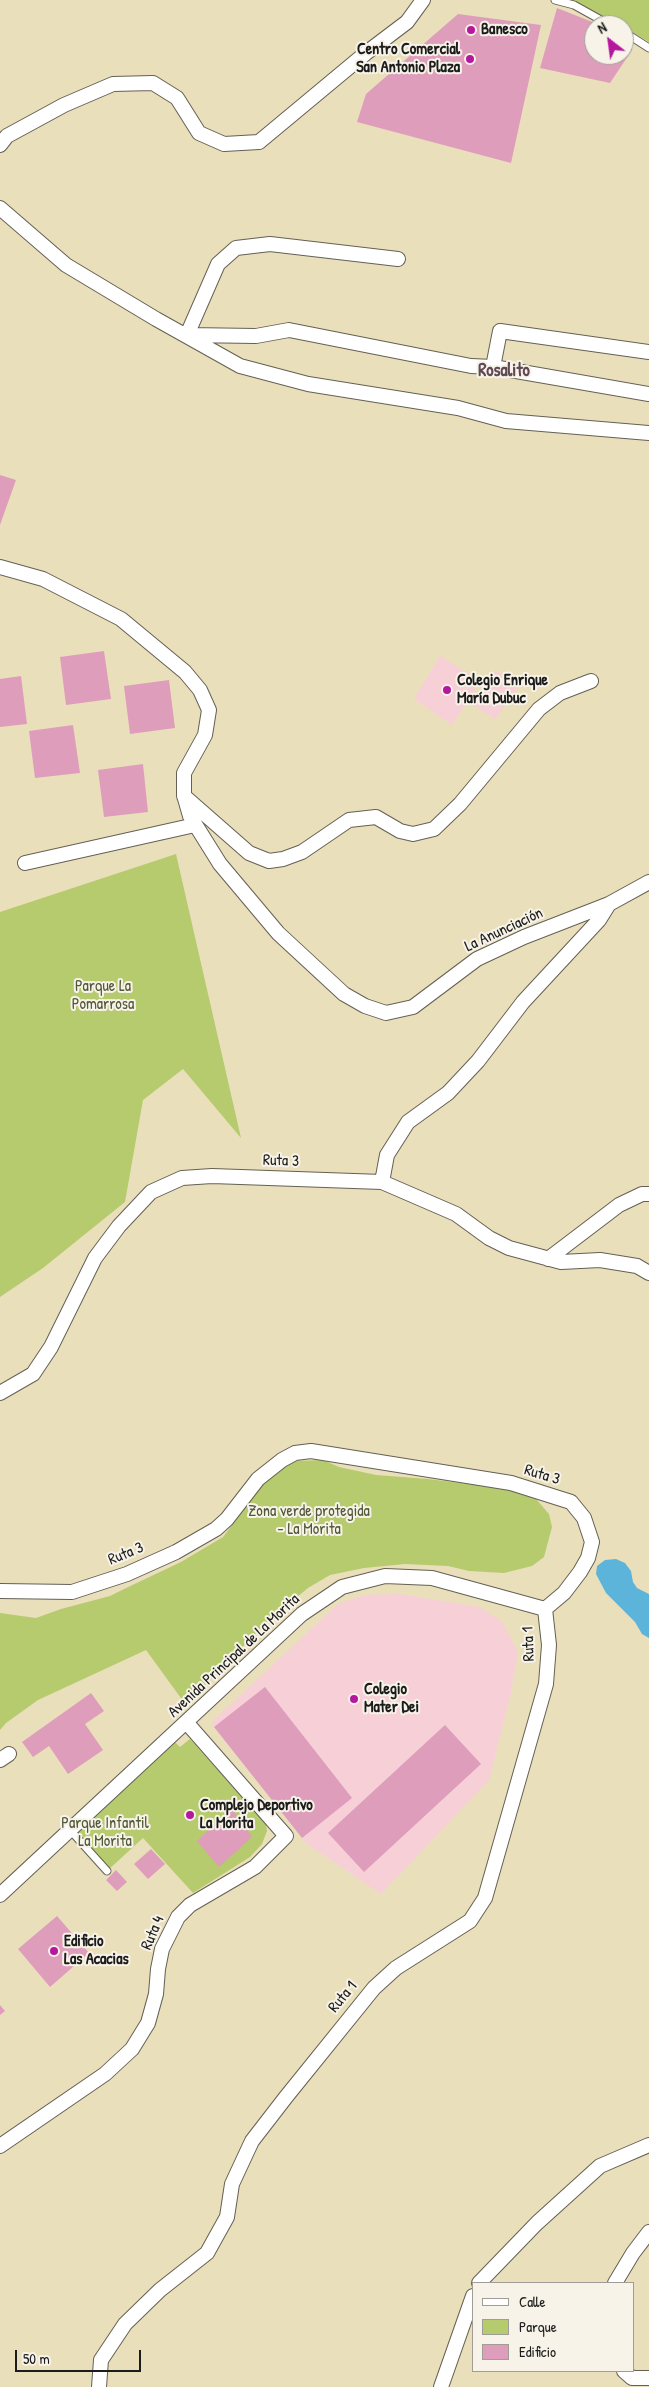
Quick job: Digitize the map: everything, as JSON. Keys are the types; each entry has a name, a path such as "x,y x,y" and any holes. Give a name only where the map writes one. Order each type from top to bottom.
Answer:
{"street":[{"path":"0,145 7,136 64,105 113,84 153,83 177,98 199,133 224,144 259,142 352,64 407,22 423,0"},
{"path":"0,208 66,265 156,319 240,366 308,384 458,408 506,421 649,433"},
{"path":"187,336 218,264 236,248 270,244 398,259"},
{"path":"187,336 256,336 289,330 471,366 649,394"},
{"path":"493,368 500,331 649,352"},
{"path":"0,567 43,579 121,619 185,672 200,690 209,710 205,735 184,773 184,795 249,853 269,861 302,852 349,820 376,817 400,832 413,834 434,829 448,818 539,709 560,694 591,681"},
{"name":"La Anunciación","path":"184,795 190,816 220,864 278,933 344,994 365,1006 386,1013 413,1007 477,959 524,937 609,904 649,882"},
{"path":"25,863 195,825"},
{"path":"382,1182 387,1155 408,1122 448,1093 478,1062 522,1002 600,920 609,904"},
{"name":"Ruta 3","path":"0,1393 33,1374 51,1347 95,1258 118,1226 151,1192 182,1178 212,1176 382,1182 456,1214 489,1238 509,1248 561,1262 600,1260 637,1266 649,1273"},
{"path":"548,1259 618,1205 642,1194 649,1194"},
{"name":"Ruta 3","path":"0,1591 72,1592 127,1574 176,1552 216,1530 258,1479 289,1456 311,1451 511,1483 570,1502 584,1518 592,1542 588,1558 580,1572 564,1593 545,1609"},
{"name":"Avenida Principal de La Morita","path":"0,1895 71,1831 302,1614 342,1587 386,1576 432,1578 545,1609"},
{"name":"Ruta 1","path":"99,2387 101,2360 125,2324 160,2290 207,2253 228,2217 232,2184 252,2141 286,2097 374,1988 396,1968 470,1921 485,1898 546,1684 549,1645 545,1609"},
{"name":"Ruta 4","path":"0,2146 105,2074 132,2049 148,2023 156,1994 162,1949 178,1918 190,1905 255,1867 286,1836 187,1723"},
{"path":"479,2282 537,2223 600,2166 649,2145"},
{"path":"616,2282 633,2253 649,2232"},
{"path":"441,2387 472,2299"},
{"path":"629,2379 649,2378"}],"lane":[{"path":"555,0 574,5 592,15"},
{"path":"634,38 649,48"},
{"path":"71,1831 107,1871"}],"shaded area":[{"name":"Colegio Enrique María Dubuc","path":"440,656 480,681 452,725 414,699"},
{"path":"495,671 520,685 495,719 474,706"},
{"path":"400,1594 480,1607 502,1622 518,1652 510,1697 489,1780 381,1894 307,1844 212,1722 338,1604 364,1595"}],"green space":[{"path":"568,0 649,0 649,42 634,33 634,15 599,15"},
{"name":"Parque La Pomarrosa","path":"176,854 241,1138 183,1069 143,1100 125,1202 43,1268 0,1297 0,912"},
{"name":"Zona verde protegida - La Morita","path":"323,1460 339,1467 376,1475 509,1489 536,1499 549,1514 552,1527 544,1557 532,1566 504,1573 469,1571 448,1566 405,1564 364,1568 330,1575 308,1588 268,1621 186,1705 146,1650 38,1700 6,1723 0,1730 0,1613 36,1618 61,1609 110,1596 181,1562 223,1537 264,1483 280,1469 294,1461"},
{"name":"Complejo Deportivo La Morita","path":"171,1738 180,1747 190,1739 266,1824 267,1831 262,1844 250,1857 193,1893 143,1838 107,1871 71,1831"}],"water":[{"path":"616,1559 625,1563 631,1571 633,1582 637,1588 649,1594 649,1638 642,1634 635,1622 606,1593 596,1574 597,1566 605,1560"}],"building":[{"path":"557,8 584,19 584,65 622,65 610,83 540,68"},
{"name":"Centro Comercial San Antonio Plaza","path":"458,14 541,25 511,163 357,122 366,94"},
{"path":"0,475 16,480 0,525"},
{"path":"104,651 111,699 66,705 60,657"},
{"path":"21,676 27,724 0,727 0,679"},
{"path":"169,680 175,728 130,734 124,686"},
{"path":"73,725 80,773 35,778 29,731"},
{"path":"143,764 148,812 104,817 98,770"},
{"path":"265,1687 352,1798 302,1838 214,1727"},
{"path":"91,1693 104,1711 85,1724 103,1750 68,1774 49,1746 33,1757 22,1742"},
{"path":"445,1725 481,1764 364,1872 328,1833"},
{"path":"232,1809 252,1837 219,1867 197,1841"},
{"path":"151,1849 165,1864 148,1879 134,1864"},
{"path":"116,1870 127,1882 117,1891 106,1880"},
{"name":"Edificio Las Acacias","path":"57,1916 89,1953 50,1987 18,1949"},
{"path":"0,2005 5,2011 0,2015"}],"place":[{"name":"Banesco","path":"471,30"},
{"name":"Centro Comercial San Antonio Plaza","path":"470,59"},
{"name":"Colegio Enrique María Dubuc","path":"447,690"},
{"name":"Colegio Mater Dei","path":"354,1699"},
{"name":"Complejo Deportivo La Morita","path":"190,1815"},
{"name":"Edificio Las Acacias","path":"54,1951"}],"district":[{"name":"Rosalito","path":"504,371"}],"park label":[{"name":"Parque Infantil La Morita","path":"105,1833"}]}
